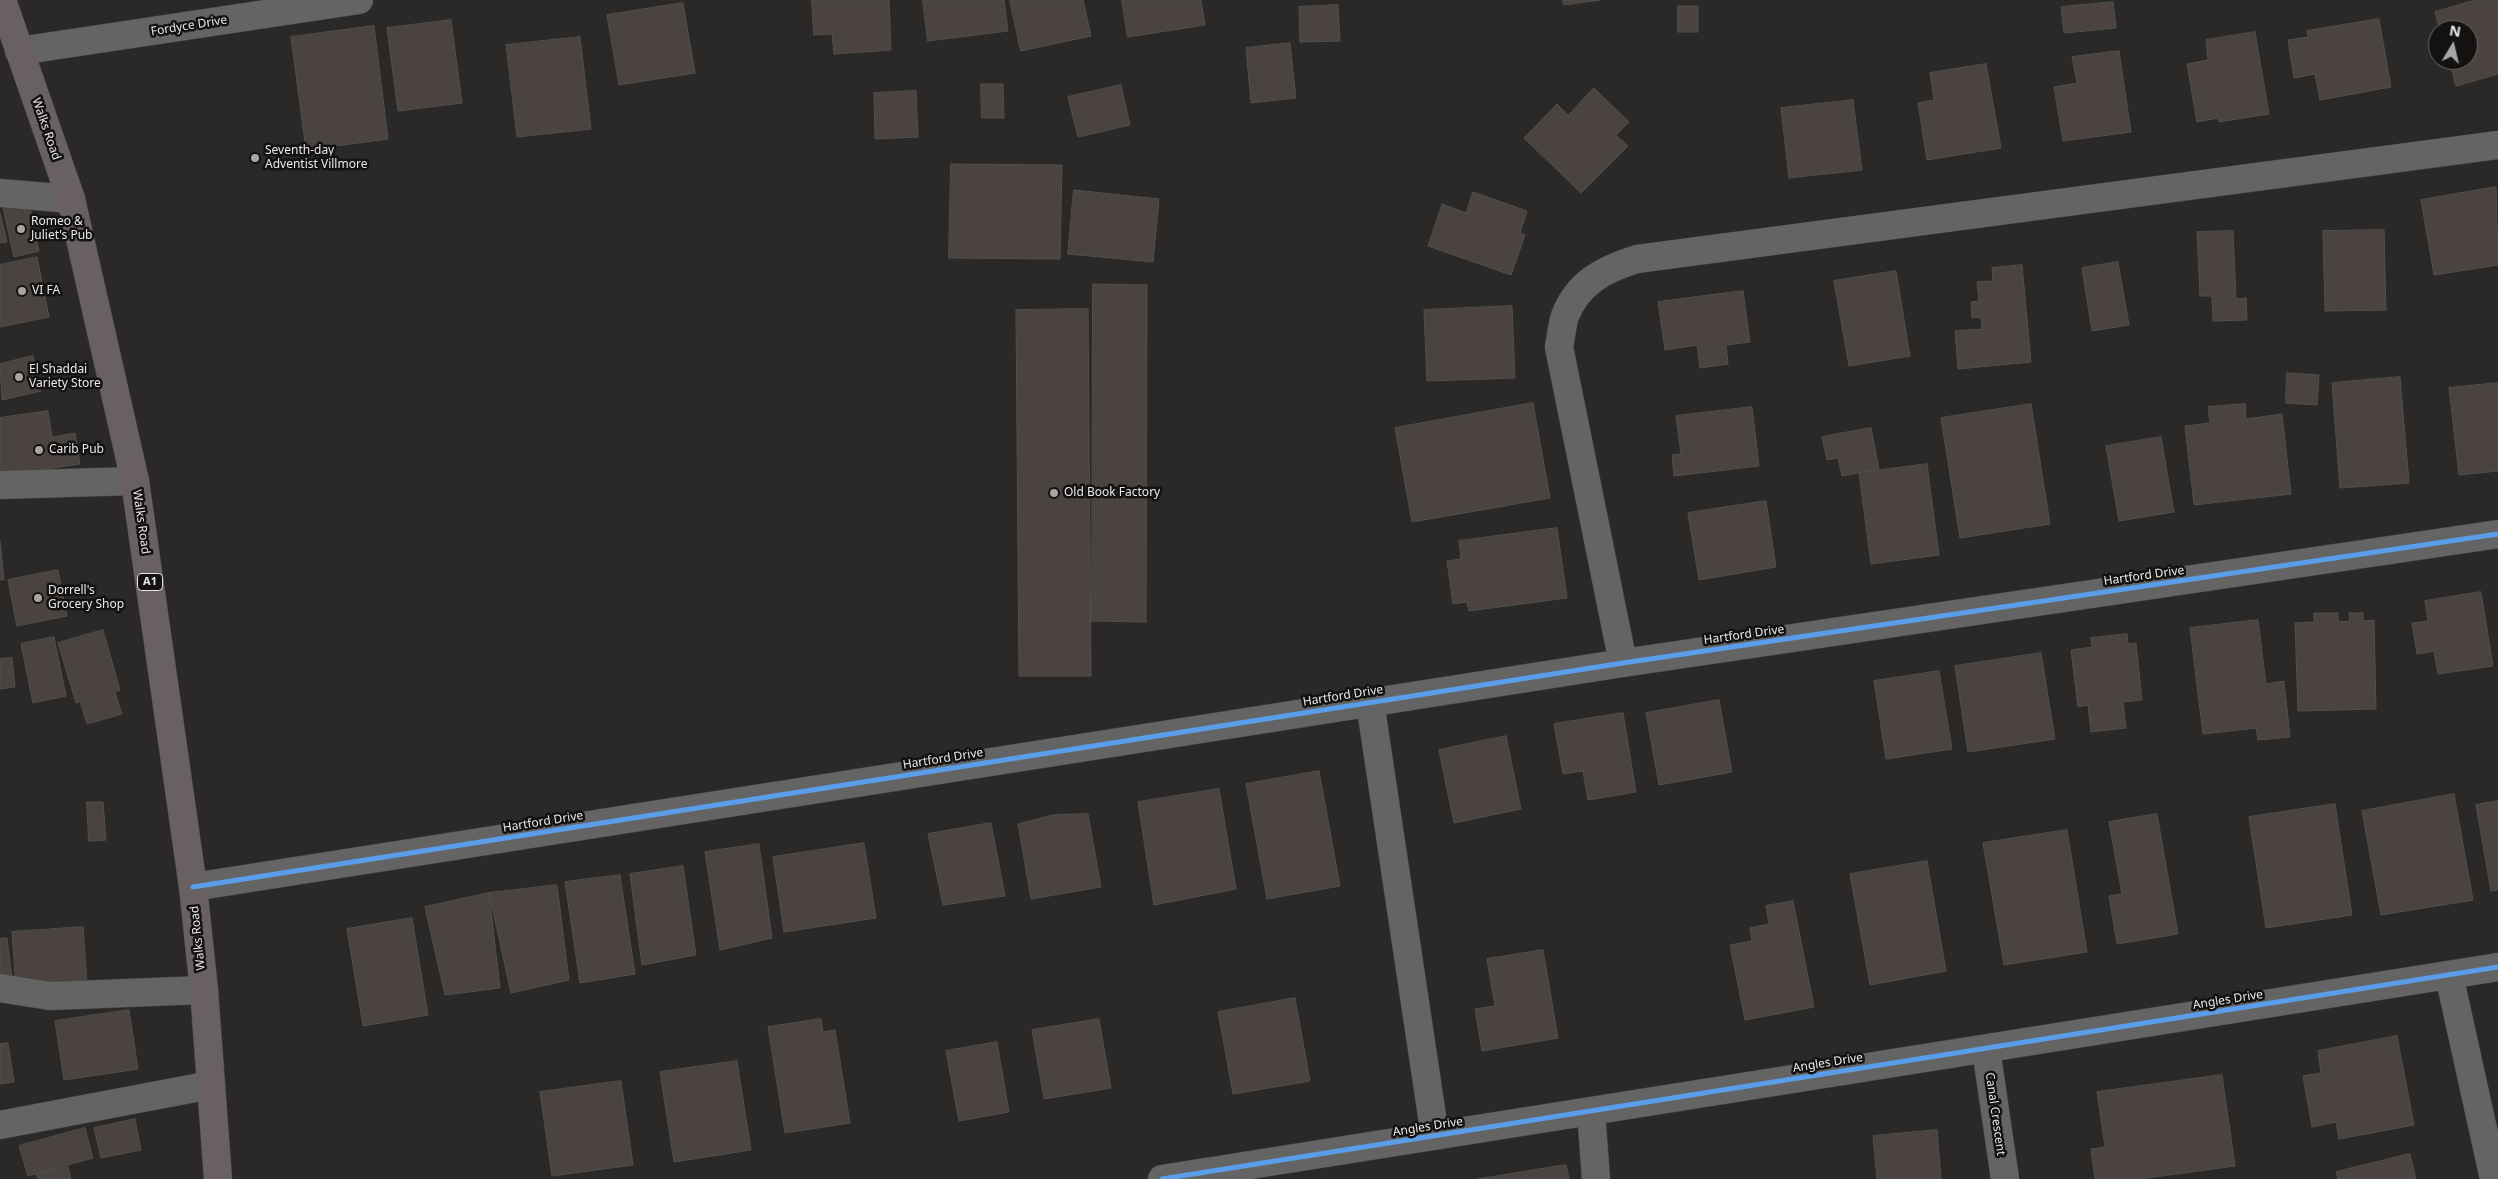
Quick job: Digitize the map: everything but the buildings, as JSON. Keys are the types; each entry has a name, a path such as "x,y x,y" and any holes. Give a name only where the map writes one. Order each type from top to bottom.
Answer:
{"main road":[{"name":"Walks Road","path":"2,0 71,200 135,481 193,887 204,990 218,1179"}],"street":[{"name":"Fordyce Drive","path":"19,51 359,0"},
{"path":"1623,663 1559,347 1566,316 1582,288 1607,269 1647,257 2498,145"},
{"path":"0,193 71,200"},
{"path":"0,485 135,481"},
{"name":"Hartford Drive","path":"193,887 1623,663 2498,534"},
{"path":"1370,702 1435,1136"},
{"name":"Angles Drive","path":"1162,1179 2498,967"},
{"path":"2448,975 2494,1179"},
{"path":"0,988 50,996 204,990"},
{"name":"Canal Crescent","path":"1986,1049 2005,1179"},
{"path":"0,1125 211,1084"},
{"path":"1591,1111 1596,1179"}],"cycle path":[{"path":"193,887 1623,663 2498,534"},
{"path":"1162,1179 2498,967"}],"place":[{"name":"Seventh-day Adventist Villmore","path":"255,158"},
{"name":"Romeo & Juliet's Pub","path":"21,229"},
{"name":"VI FA","path":"22,291"},
{"name":"El Shaddai Variety Store","path":"19,377"},
{"name":"Carib Pub","path":"39,450"},
{"name":"Old Book Factory","path":"1054,493"},
{"name":"Dorrell's Grocery Shop","path":"38,598"}]}
